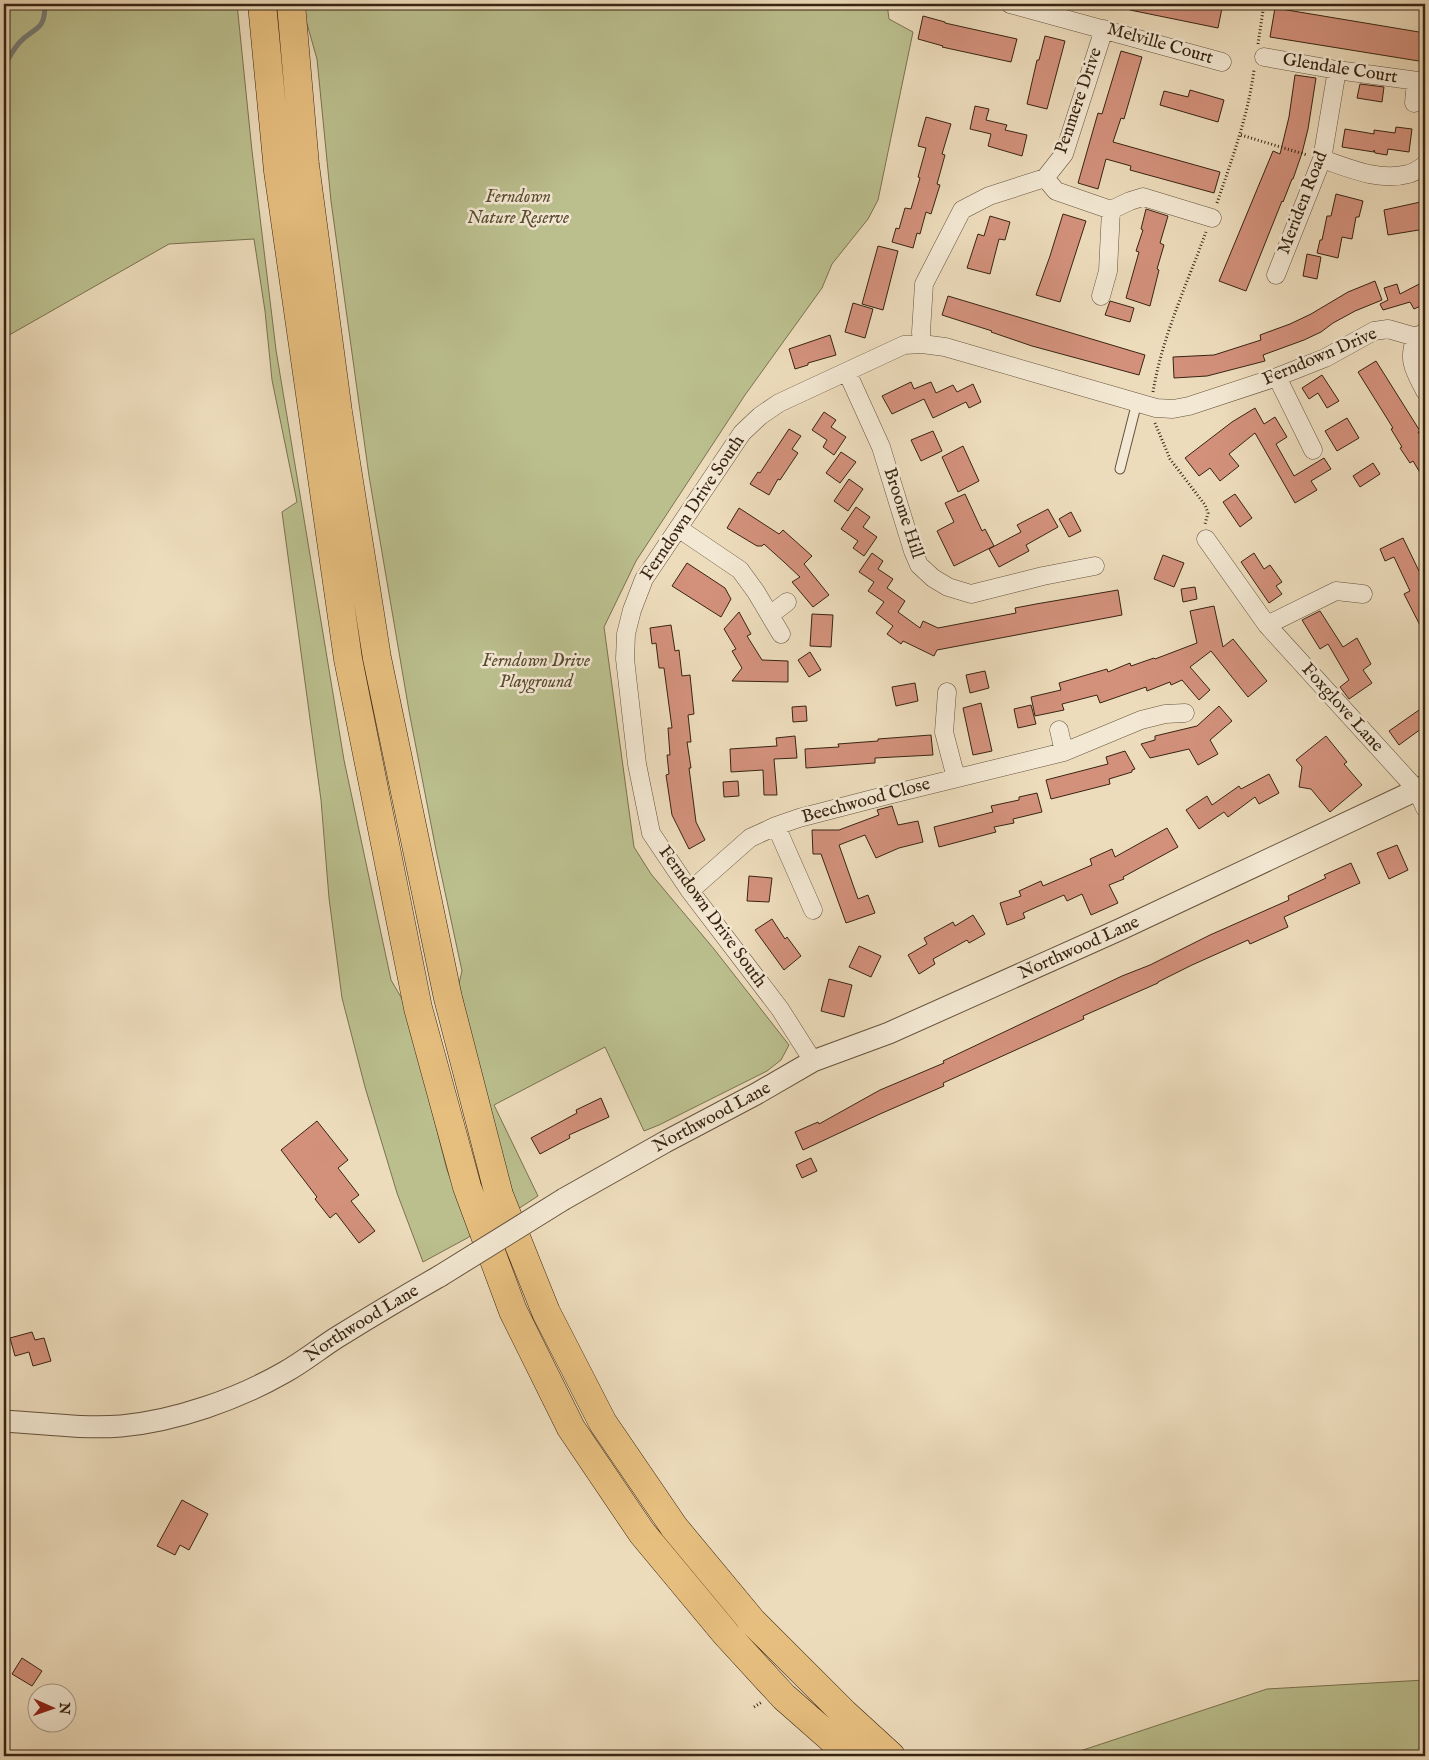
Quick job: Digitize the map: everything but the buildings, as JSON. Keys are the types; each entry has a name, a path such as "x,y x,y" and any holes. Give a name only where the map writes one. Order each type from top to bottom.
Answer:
{"highway":[{"path":"262,4 278,171 348,659 418,1008 467,1187 513,1311 571,1428 642,1533 726,1634 784,1698 851,1756"},
{"path":"290,4 305,165 338,412 377,658 448,998 500,1195 546,1312 603,1422 674,1527 752,1621 844,1713 891,1756"}],"street":[{"name":"Melville Court","path":"1010,4 1222,62"},
{"name":"Penmere Drive","path":"1045,178 1064,154 1104,29"},
{"name":"Glendale Court","path":"1264,57 1421,82 1414,103"},
{"name":"Meriden Road","path":"1276,275 1322,159 1337,70"},
{"path":"1322,159 1370,175 1390,177 1408,174 1425,165"},
{"path":"922,344 920,332 924,284 962,210 989,196 1045,178 1056,191 1111,210 1130,201 1143,198 1212,218"},
{"path":"1101,296 1108,271 1111,210"},
{"name":"Ferndown Drive","path":"1156,408 1173,409 1189,406 1278,377 1325,358 1374,331 1388,329 1421,335"},
{"path":"1421,335 1411,351 1412,364 1425,391"},
{"name":"Ferndown Drive South","path":"813,1061 780,1009 690,890 651,832 637,764 625,659 626,634 632,610 644,579 742,433 760,416 779,403 904,345 922,344 945,347 1156,408"},
{"name":"Broome Hill","path":"846,372 881,447 913,551 919,565 933,578 948,587 971,594 1043,576 1095,566"},
{"path":"1278,377 1313,450"},
{"path":"678,528 740,570 770,614 781,634"},
{"name":"Foxglove Lane","path":"1206,539 1268,625 1422,795"},
{"path":"1268,625 1336,591 1363,594"},
{"path":"770,614 787,602"},
{"path":"946,692 944,732 956,778"},
{"name":"Beechwood Close","path":"690,890 750,838 776,826 799,818 1064,752 1141,720 1160,715 1184,713"},
{"path":"1059,730 1064,752"},
{"name":"Northwood Lane","path":"4,1421 122,1426 158,1420 200,1409 262,1384 287,1371 334,1339 564,1199 813,1061 889,1033 1422,795"},
{"name":"Beechwood Close","path":"776,826 812,910"}],"lane":[{"path":"1120,469 1137,402"}],"path":[{"path":"1241,135 1322,159"},
{"path":"1156,408 1154,419 1170,459 1205,505 1208,513 1205,522 1206,539"},
{"path":"1425,944 1423,947 1425,987"}],"green space":[{"path":"4,4 237,4 252,151 276,350 344,760 391,980 405,1004 447,1170 472,1234 423,1262 397,1193 365,1087 342,998 329,898 321,800 282,512 297,502 272,380 265,311 254,239 169,244 4,338"},
{"path":"303,4 887,4 889,19 913,32 878,200 868,219 832,264 822,288 745,395 636,561 604,627 634,847 651,874 714,949 789,1045 781,1060 767,1071 644,1131 605,1047 494,1105 538,1196 518,1209 487,1113 457,992 462,971 409,711 369,476 331,201 317,59"},
{"path":"1425,1680 1425,1756 1065,1756 1267,1689"}],"waterway":[{"path":"4,67 19,43 41,25 45,4"}],"park label":[{"name":"Ferndown Nature Reserve","path":"518,207"},
{"name":"Ferndown Drive Playground","path":"536,671"}]}
